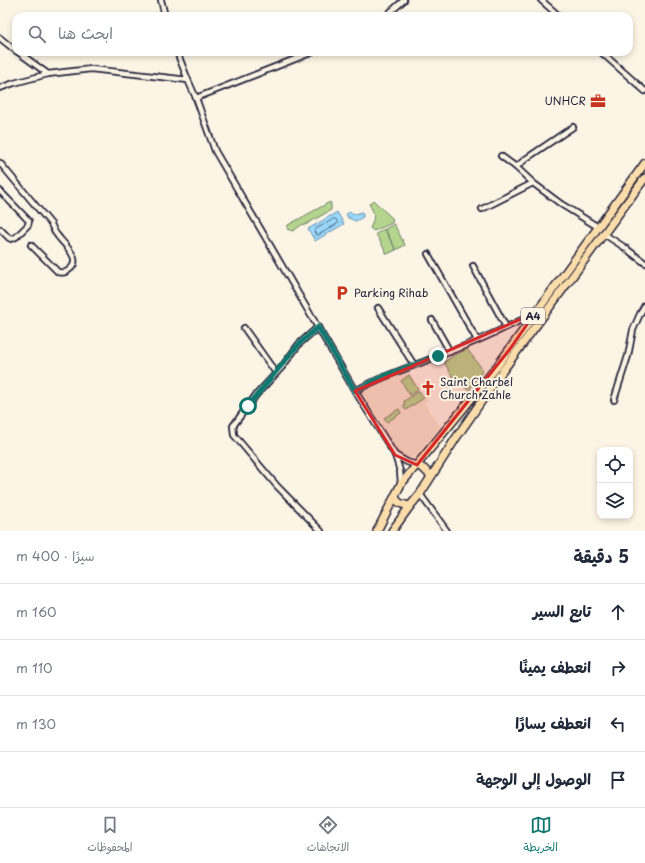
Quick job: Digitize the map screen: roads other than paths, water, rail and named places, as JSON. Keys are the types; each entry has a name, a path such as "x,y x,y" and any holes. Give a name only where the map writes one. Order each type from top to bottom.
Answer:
{"highway":[{"name":"A4","path":"377,531 401,484 493,371 645,163"},
{"name":"A4","path":"392,531 420,494 501,373 645,178"},
{"path":"417,465 431,476"},
{"path":"395,496 399,503 410,506"}],"street":[{"path":"161,0 164,12"},
{"path":"390,12 404,0"},
{"path":"541,0 554,12"},
{"path":"0,38 12,47"},
{"path":"24,56 48,74"},
{"path":"179,56 196,98 215,151 355,391 395,455 400,471 401,484"},
{"path":"196,98 303,56"},
{"path":"606,56 645,90"},
{"path":"0,88 48,74 91,70 188,80"},
{"path":"516,167 573,127"},
{"path":"501,156 561,204 598,226"},
{"path":"0,163 51,224 56,234 75,259 73,267 64,273 58,272 31,245"},
{"path":"482,209 533,183"},
{"path":"0,192 29,222 28,225 16,237 11,239 0,229"},
{"path":"604,234 645,263"},
{"path":"428,254 477,340"},
{"path":"473,266 506,327"},
{"path":"614,400 628,356 633,330 645,305"},
{"path":"378,308 414,366"},
{"path":"355,391 386,375 450,352 535,313"},
{"path":"432,320 450,352"},
{"path":"318,327 299,344 256,395 233,426 234,436 277,486 321,531"},
{"path":"244,328 276,373"},
{"path":"395,455 407,462 417,465"},
{"path":"420,494 447,531"}],"water":[{"path":"337,212 344,224 315,241 308,229"},
{"path":"350,212 356,214 361,212 363,213 363,217 356,221 348,218 346,214"}],"place":[{"name":"UNHCR","path":"598,101"},
{"name":"Parking Rihab","path":"342,293"},
{"name":"Saint Charbel Church Zahle","path":"428,388"}]}
